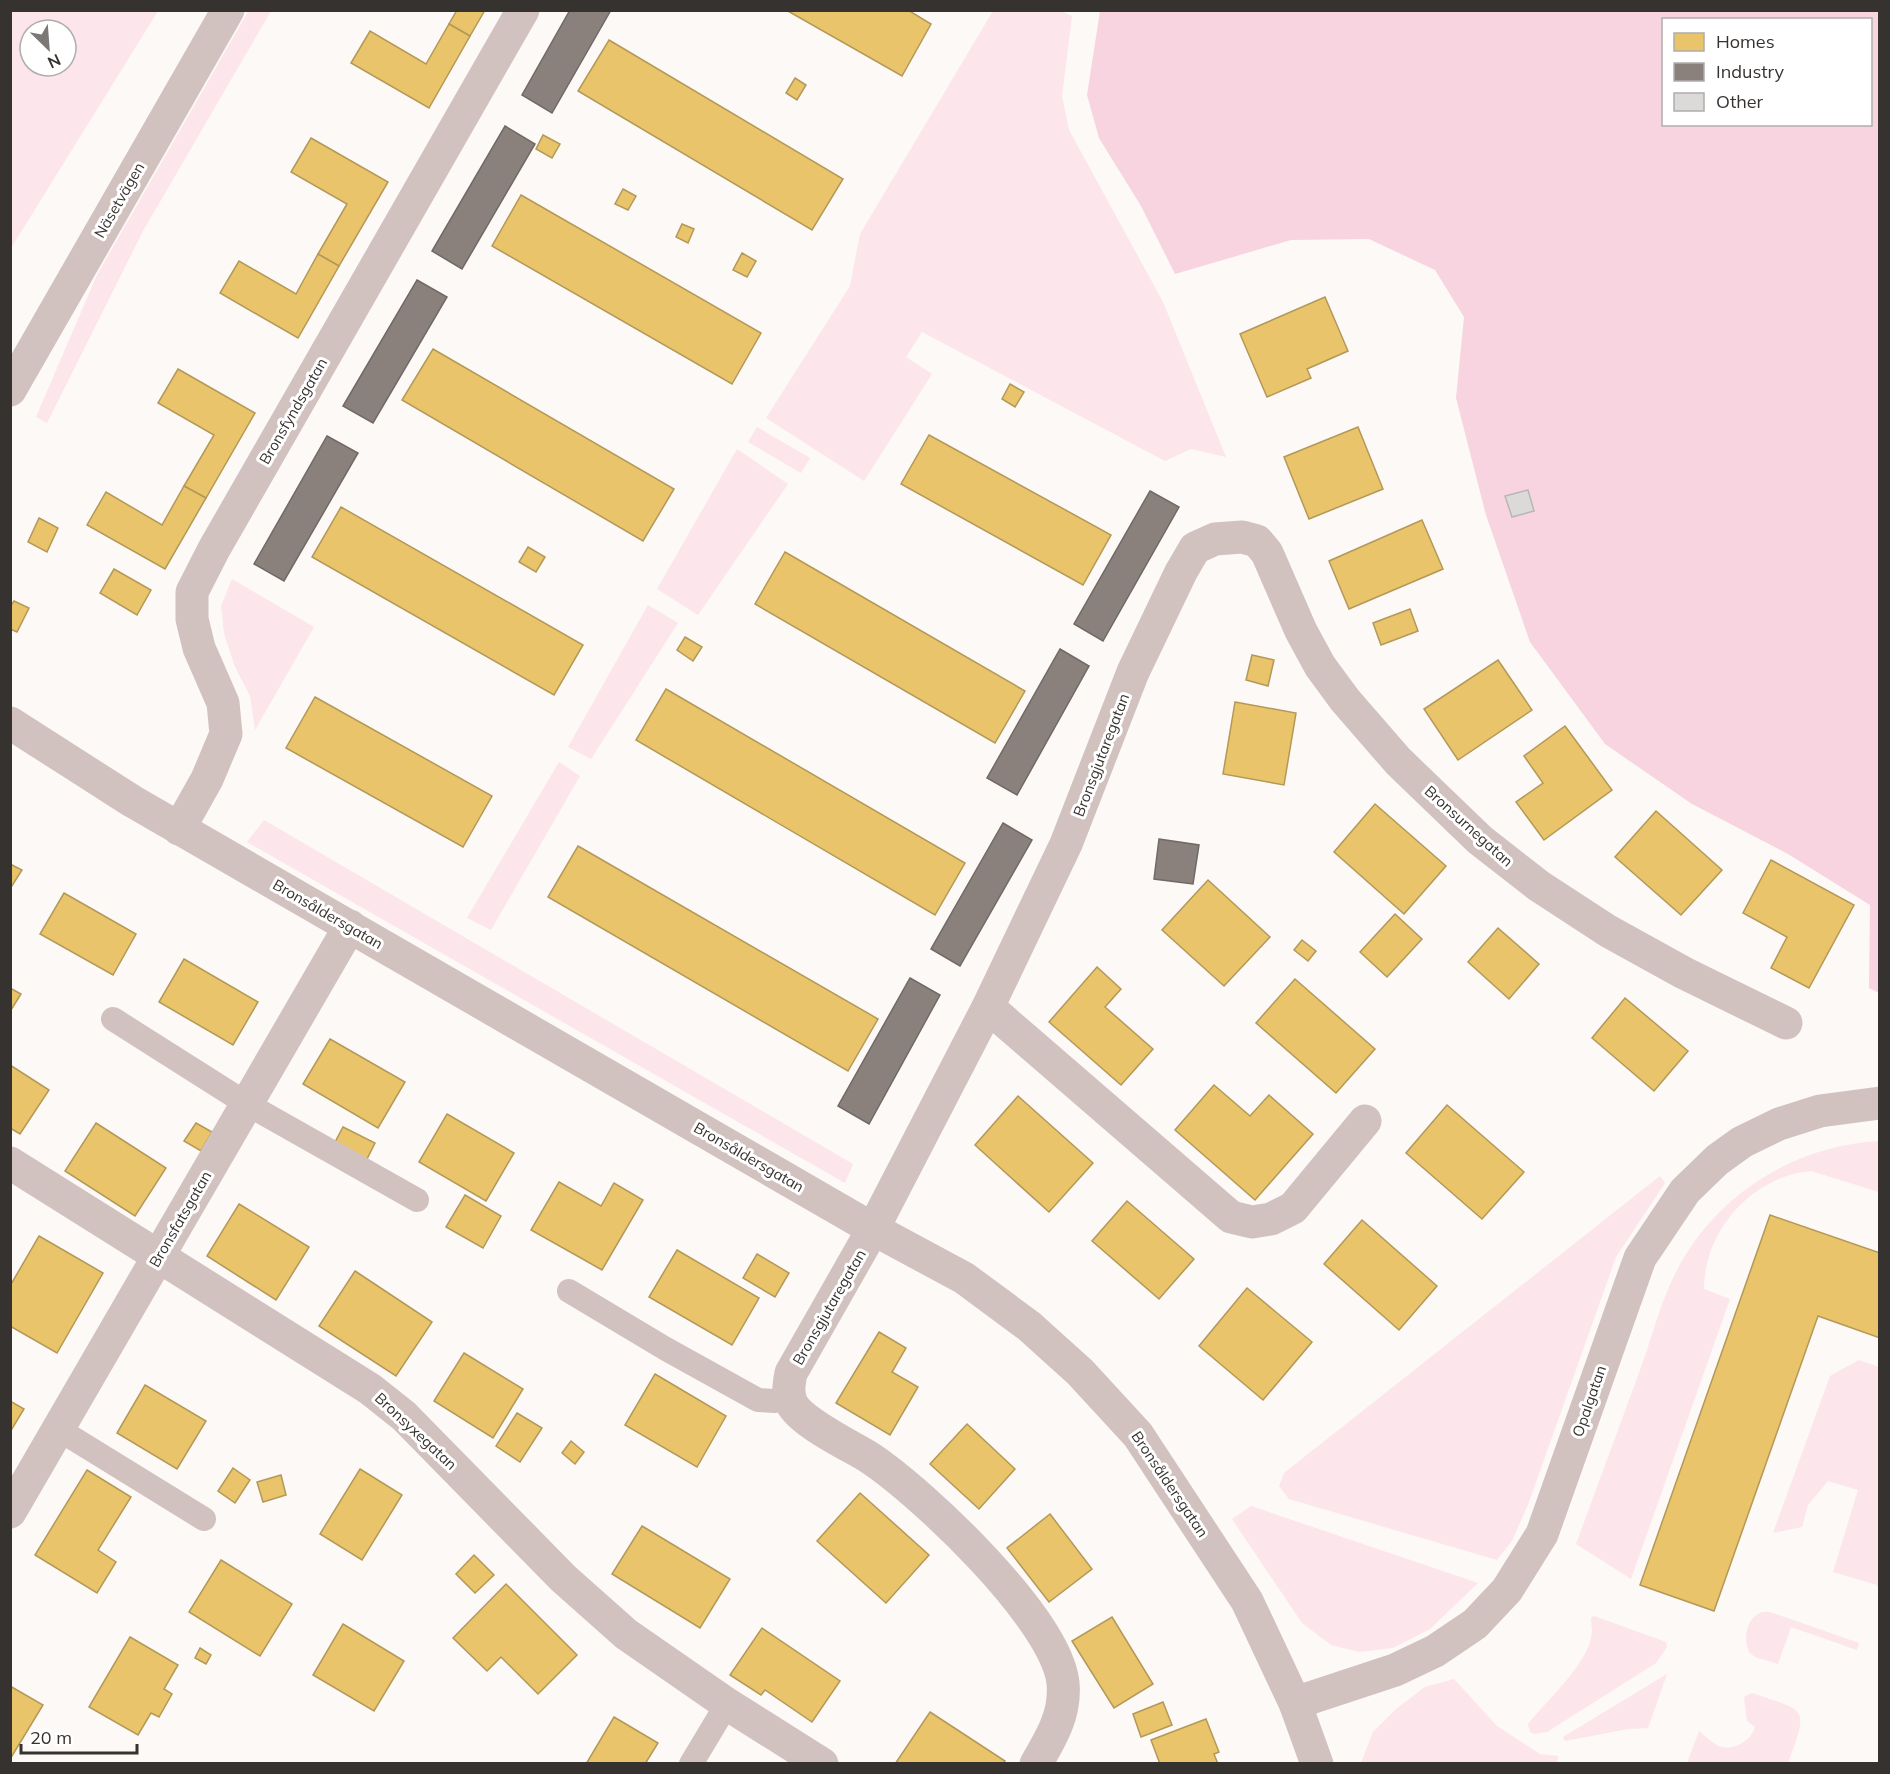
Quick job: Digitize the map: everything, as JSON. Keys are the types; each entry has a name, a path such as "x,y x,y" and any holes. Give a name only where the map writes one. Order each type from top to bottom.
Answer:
{"street":[{"name":"Näsetvägen","path":"10,390 228,10"},
{"name":"Bronsfyndsgatan","path":"179,829 207,779 226,734 223,703 200,648 192,619 192,592 214,549 522,10"},
{"name":"Bronsgjutaregatan","path":"790,1397 788,1390 791,1373 873,1229 988,1007 1066,844 1133,672 1181,572 1195,548 1215,539 1242,537"},
{"name":"Bronsurnegatan","path":"1242,537 1257,541 1267,553 1301,631 1320,666 1345,700 1398,762 1480,840 1539,886 1608,931 1684,973 1786,1023"},
{"name":"Bronsåldersgatan","path":"10,723 179,829 873,1229 964,1278 1029,1326 1080,1372 1138,1435 1247,1601 1295,1703 1317,1764"},
{"name":"Bronsfatsgatan","path":"10,1512 350,927"},
{"path":"988,1007 1231,1217 1252,1222 1271,1220 1293,1208 1365,1121"},
{"name":"Opalgatan","path":"1295,1703 1395,1670 1435,1651 1475,1624 1507,1590 1542,1534 1640,1258 1685,1191 1717,1160 1742,1142 1779,1124 1820,1111 1880,1103"},
{"name":"Bronsyxegatan","path":"10,1163 370,1389 404,1416 571,1585 627,1634 727,1704 822,1764"},
{"path":"790,1397 793,1405 806,1419 872,1459 968,1543 999,1574 1045,1639 1059,1665 1063,1684 1062,1711 1054,1732 1036,1764"}],"lane":[{"path":"113,1019 247,1104 417,1200"},
{"path":"570,1291 666,1349 758,1400 775,1401 790,1397"},
{"path":"58,1429 204,1519"},
{"path":"691,1764 727,1704"}],"shaded area":[{"path":"249,10 271,11 143,231 47,423 36,417 97,275"},
{"path":"10,11 158,11 11,248"},
{"path":"993,11 1061,11 1072,16 1062,96 1069,130 1163,302 1226,457 1191,449 1165,461 922,332 906,357 932,374 864,481 766,418 850,286 860,234"},
{"path":"1100,11 1879,11 1879,993 1869,988 1870,905 1788,854 1692,804 1605,744 1530,642 1486,515 1456,398 1464,317 1435,270 1369,239 1291,240 1175,274 1141,206 1099,138 1087,95"},
{"path":"757,427 810,458 801,473 748,442"},
{"path":"737,449 788,484 698,615 657,589"},
{"path":"232,579 314,627 255,730 250,696 235,667 224,633 221,606"},
{"path":"648,605 678,623 591,759 568,747"},
{"path":"559,762 580,776 491,930 467,918"},
{"path":"264,820 853,1164 845,1183 247,842"},
{"path":"1879,1141 1879,1192 1811,1171 1790,1175 1770,1183 1752,1195 1723,1227 1706,1267 1704,1289 1730,1299 1631,1579 1576,1544 1669,1287 1685,1257 1704,1229 1727,1205 1753,1184 1782,1167 1813,1154 1845,1145"},
{"path":"1660,1176 1665,1183 1616,1257 1529,1502 1512,1541 1497,1560 1289,1499 1279,1486 1284,1473"},
{"path":"1859,1360 1879,1367 1879,1595 1877,1585 1833,1572 1858,1490 1828,1481 1808,1505 1802,1527 1773,1533 1830,1376"},
{"path":"1251,1506 1478,1583 1430,1629 1393,1648 1359,1652 1331,1645 1302,1623 1232,1519"},
{"path":"1762,1612 1770,1612 1859,1643 1857,1650 1791,1627 1778,1664 1755,1657 1749,1652 1746,1635 1752,1619"},
{"path":"1594,1616 1666,1642 1667,1647 1656,1663 1547,1732 1534,1734 1530,1732 1528,1724 1576,1669 1584,1656 1592,1632 1591,1618"},
{"path":"1667,1674 1648,1728 1628,1729 1565,1741 1563,1737"},
{"path":"1454,1679 1497,1726 1540,1754 1558,1756 1557,1763 1361,1763 1373,1732 1396,1709 1425,1687"},
{"path":"1752,1693 1793,1708 1798,1714 1799,1731 1788,1763 1687,1763 1699,1731 1714,1743 1724,1747 1741,1744 1750,1736 1755,1727 1747,1721 1744,1697"}],"building: Homes":[{"path":"457,10 485,10 470,36 449,24"},
{"path":"786,10 908,10 931,24 902,76"},
{"path":"449,24 470,36 429,108 351,63 370,31 426,64"},
{"path":"609,40 843,179 812,230 578,91"},
{"path":"795,78 806,85 797,100 786,93"},
{"path":"543,135 560,144 552,158 536,149"},
{"path":"311,138 388,182 339,266 318,254 347,204 291,172"},
{"path":"623,189 636,196 628,210 615,204"},
{"path":"521,195 761,333 732,384 492,246"},
{"path":"682,224 694,229 688,243 676,237"},
{"path":"742,253 756,261 747,277 733,270"},
{"path":"318,254 339,266 298,338 220,293 239,261 296,294"},
{"path":"1325,297 1348,351 1307,369 1311,378 1267,397 1240,334"},
{"path":"433,349 674,489 643,541 402,400"},
{"path":"178,369 255,413 206,498 184,486 214,435 158,403"},
{"path":"1010,384 1024,392 1015,407 1002,399"},
{"path":"1358,427 1383,489 1309,519 1284,457"},
{"path":"929,435 1111,535 1083,585 901,484"},
{"path":"184,486 206,498 165,569 87,525 106,492 162,525"},
{"path":"341,507 583,645 554,695 312,557"},
{"path":"39,518 58,528 47,552 28,542"},
{"path":"1422,520 1443,569 1349,609 1329,561"},
{"path":"528,547 545,557 536,572 519,562"},
{"path":"785,552 1025,691 995,743 755,604"},
{"path":"114,569 151,590 137,615 100,593"},
{"path":"14,601 29,608 17,632 10,629 10,607"},
{"path":"1410,609 1418,631 1381,645 1373,623"},
{"path":"685,637 702,647 693,661 677,650"},
{"path":"1252,655 1274,660 1268,686 1246,680"},
{"path":"1498,660 1532,710 1458,760 1424,709"},
{"path":"666,689 965,863 935,915 636,740"},
{"path":"315,697 492,796 463,847 286,748"},
{"path":"1235,702 1296,713 1284,785 1223,774"},
{"path":"1565,726 1612,790 1544,840 1516,802 1543,783 1524,756"},
{"path":"1375,804 1446,866 1404,914 1334,852"},
{"path":"1656,811 1722,870 1681,915 1615,857"},
{"path":"578,846 878,1019 848,1071 548,897"},
{"path":"1771,860 1854,905 1809,988 1771,968 1787,937 1743,913"},
{"path":"10,864 22,870 10,889"},
{"path":"1208,880 1270,937 1224,986 1162,930"},
{"path":"64,893 136,934 113,975 40,934"},
{"path":"1395,914 1422,939 1387,977 1360,952"},
{"path":"1498,928 1539,964 1509,999 1468,962"},
{"path":"1302,940 1316,951 1308,961 1294,950"},
{"path":"184,959 258,1002 233,1045 159,1002"},
{"path":"1097,967 1121,989 1105,1007 1153,1049 1121,1085 1049,1022"},
{"path":"1295,979 1375,1049 1336,1093 1256,1023"},
{"path":"10,988 21,994 11,1010 10,1010"},
{"path":"1625,998 1688,1051 1654,1091 1592,1038"},
{"path":"330,1039 405,1082 378,1128 303,1084"},
{"path":"10,1065 49,1090 20,1134 10,1128"},
{"path":"1214,1085 1250,1116 1269,1095 1313,1134 1255,1200 1175,1130"},
{"path":"1018,1096 1093,1163 1049,1212 975,1145"},
{"path":"1447,1105 1524,1172 1482,1219 1406,1153"},
{"path":"447,1114 514,1153 486,1201 419,1162"},
{"path":"96,1123 166,1168 135,1216 65,1171"},
{"path":"196,1123 212,1132 201,1151 184,1141"},
{"path":"343,1127 375,1143 366,1161 334,1144"},
{"path":"559,1182 601,1206 614,1183 643,1200 602,1270 531,1230"},
{"path":"465,1195 501,1216 483,1248 446,1227"},
{"path":"1127,1201 1194,1259 1159,1299 1092,1241"},
{"path":"239,1204 309,1247 276,1300 207,1256"},
{"path":"1770,1215 1880,1253 1880,1338 1818,1316 1714,1611 1640,1585"},
{"path":"1362,1220 1437,1286 1399,1330 1324,1264"},
{"path":"39,1236 103,1273 57,1353 10,1326 10,1286"},
{"path":"677,1250 759,1298 732,1345 649,1297"},
{"path":"757,1254 789,1273 775,1297 743,1278"},
{"path":"355,1271 432,1322 396,1376 319,1326"},
{"path":"1247,1288 1312,1342 1263,1400 1199,1346"},
{"path":"879,1332 906,1348 892,1372 918,1387 890,1435 836,1403"},
{"path":"464,1353 523,1389 493,1438 434,1401"},
{"path":"655,1374 726,1416 697,1467 625,1425"},
{"path":"145,1385 206,1421 177,1469 117,1433"},
{"path":"10,1401 24,1409 10,1432"},
{"path":"517,1413 542,1428 520,1462 496,1446"},
{"path":"967,1424 1015,1469 979,1509 930,1464"},
{"path":"571,1441 584,1452 575,1464 562,1453"},
{"path":"233,1468 250,1480 235,1503 218,1491"},
{"path":"360,1469 402,1495 362,1560 320,1534"},
{"path":"87,1470 131,1497 98,1550 116,1562 97,1593 35,1555"},
{"path":"281,1475 286,1495 263,1502 257,1482"},
{"path":"860,1493 929,1555 886,1603 817,1541"},
{"path":"1050,1514 1092,1569 1049,1602 1007,1548"},
{"path":"642,1526 730,1579 700,1628 612,1574"},
{"path":"474,1555 494,1575 475,1593 456,1574"},
{"path":"221,1560 292,1604 260,1656 189,1612"},
{"path":"506,1584 577,1655 538,1694 501,1657 487,1671 453,1638"},
{"path":"1112,1617 1153,1684 1114,1708 1072,1641"},
{"path":"343,1624 404,1661 374,1711 313,1675"},
{"path":"762,1628 840,1681 812,1722 765,1690 761,1695 730,1675"},
{"path":"130,1637 178,1665 164,1689 172,1694 159,1717 151,1713 138,1735 89,1707"},
{"path":"200,1648 211,1655 206,1664 195,1658"},
{"path":"10,1686 43,1705 12,1756 10,1755"},
{"path":"1163,1702 1172,1725 1141,1737 1133,1714"},
{"path":"930,1712 1005,1761 1003,1764 895,1764"},
{"path":"614,1717 658,1743 645,1764 586,1764"},
{"path":"1206,1719 1219,1752 1214,1754 1218,1764 1160,1764 1151,1740"}],"building: Industry":[{"path":"570,10 611,10 552,113 522,95"},
{"path":"505,126 535,144 462,269 432,251"},
{"path":"417,280 447,297 373,423 343,406"},
{"path":"327,436 358,453 284,581 254,564"},
{"path":"1150,491 1179,507 1103,641 1074,624"},
{"path":"1060,649 1089,666 1017,795 987,778"},
{"path":"1003,823 1032,840 960,966 931,949"},
{"path":"1159,839 1199,845 1193,884 1154,879"},
{"path":"910,978 940,995 869,1124 838,1106"}],"building: Other":[{"path":"1528,490 1534,511 1512,517 1505,496"}]}
